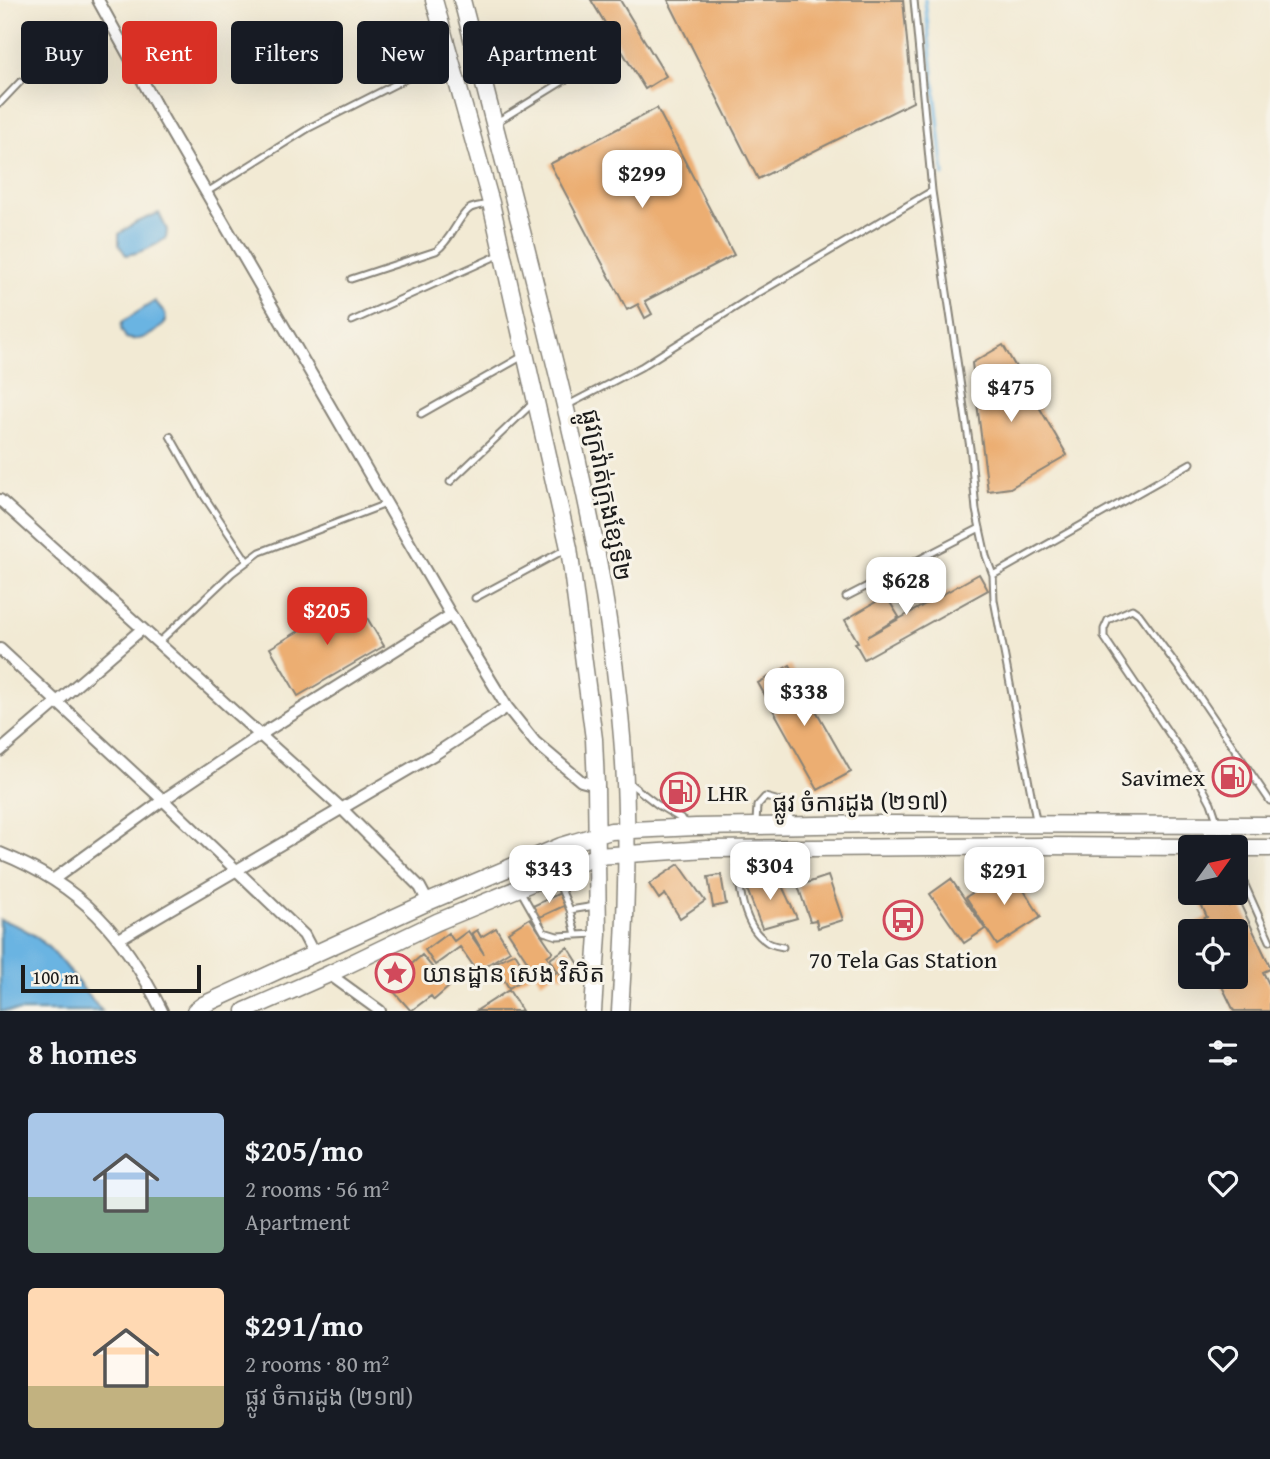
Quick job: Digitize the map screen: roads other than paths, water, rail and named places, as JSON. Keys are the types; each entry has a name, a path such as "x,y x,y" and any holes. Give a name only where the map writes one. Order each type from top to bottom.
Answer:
{"main road":[{"name":"ផ្លូវក្រវ៉ាត់ក្រុងខ្សែទី២","path":"434,0 440,21"},
{"name":"ផ្លូវក្រវ៉ាត់ក្រុងខ្សែទី២","path":"462,0 540,300 596,542 613,660 625,780 626,921 620,1011"},
{"name":"ផ្លូវក្រវ៉ាត់ក្រុងខ្សែទី២","path":"449,57 491,203 569,548 594,739 597,785 598,934 593,1011"},
{"path":"515,307 540,300"},
{"path":"1120,824 1120,847"},
{"name":"ផ្លូវ ចំការដូង (២១៧)","path":"195,1011 428,902 561,845 597,834 626,830 794,825 1270,825"},
{"name":"ផ្លូវ ចំការដូង (២១៧)","path":"244,1011 437,922 597,856 736,849 1178,847"},
{"path":"1248,848 1270,848"}],"street":[{"path":"98,0 386,504 506,707 535,742 580,780 597,785"},
{"path":"0,500 341,808 420,887 428,902"},
{"path":"54,879 163,800 260,735 451,615"},
{"path":"0,751 142,629"},
{"path":"0,649 304,935 314,954"},
{"path":"119,939 435,754 506,707"},
{"path":"0,853 54,879 97,913 119,939 162,1011"},
{"path":"329,974 380,1011"}],"lane":[{"path":"914,0 932,191 980,528 993,575 994,600 1037,824"},
{"path":"0,103 20,82"},
{"path":"207,192 309,128 396,84"},
{"path":"494,124 559,84"},
{"path":"566,407 641,367 755,295 932,191"},
{"path":"351,279 436,251 446,244 464,214 471,208 491,203"},
{"path":"352,321 501,254"},
{"path":"421,414 526,354"},
{"path":"450,482 536,400"},
{"path":"170,436 204,496 247,561"},
{"path":"993,575 1191,463"},
{"path":"158,643 232,573 260,552 386,504"},
{"path":"846,597 980,528"},
{"path":"475,598 569,548"},
{"path":"1218,824 1212,803 1193,769 1104,636 1108,620 1132,609 1139,614 1270,801"},
{"path":"625,780 658,805 696,827"},
{"path":"755,826 757,806 765,797 783,802 794,825"},
{"path":"736,849 741,893 751,925 767,943 783,947"},
{"path":"554,872 570,910 576,935"},
{"path":"518,887 544,932 557,936 598,934"},
{"path":"1248,892 1270,941"},
{"path":"570,910 598,905"}],"water":[{"path":"159,213 167,230 166,238 147,249 126,255 119,245 119,234 135,223"},
{"path":"155,301 165,313 166,321 148,336 126,338 121,329 122,322"},
{"path":"0,920 32,934 46,945 102,1011 0,1011"}],"waterway":[{"path":"925,0 944,175"}],"place":[{"name":"Savimex","path":"1232,777"},
{"name":"LHR","path":"680,792"},
{"name":"70 Tela Gas Station","path":"903,920"},
{"name":"យានដ្ឋាន សេង វិសិត","path":"395,973"}]}
